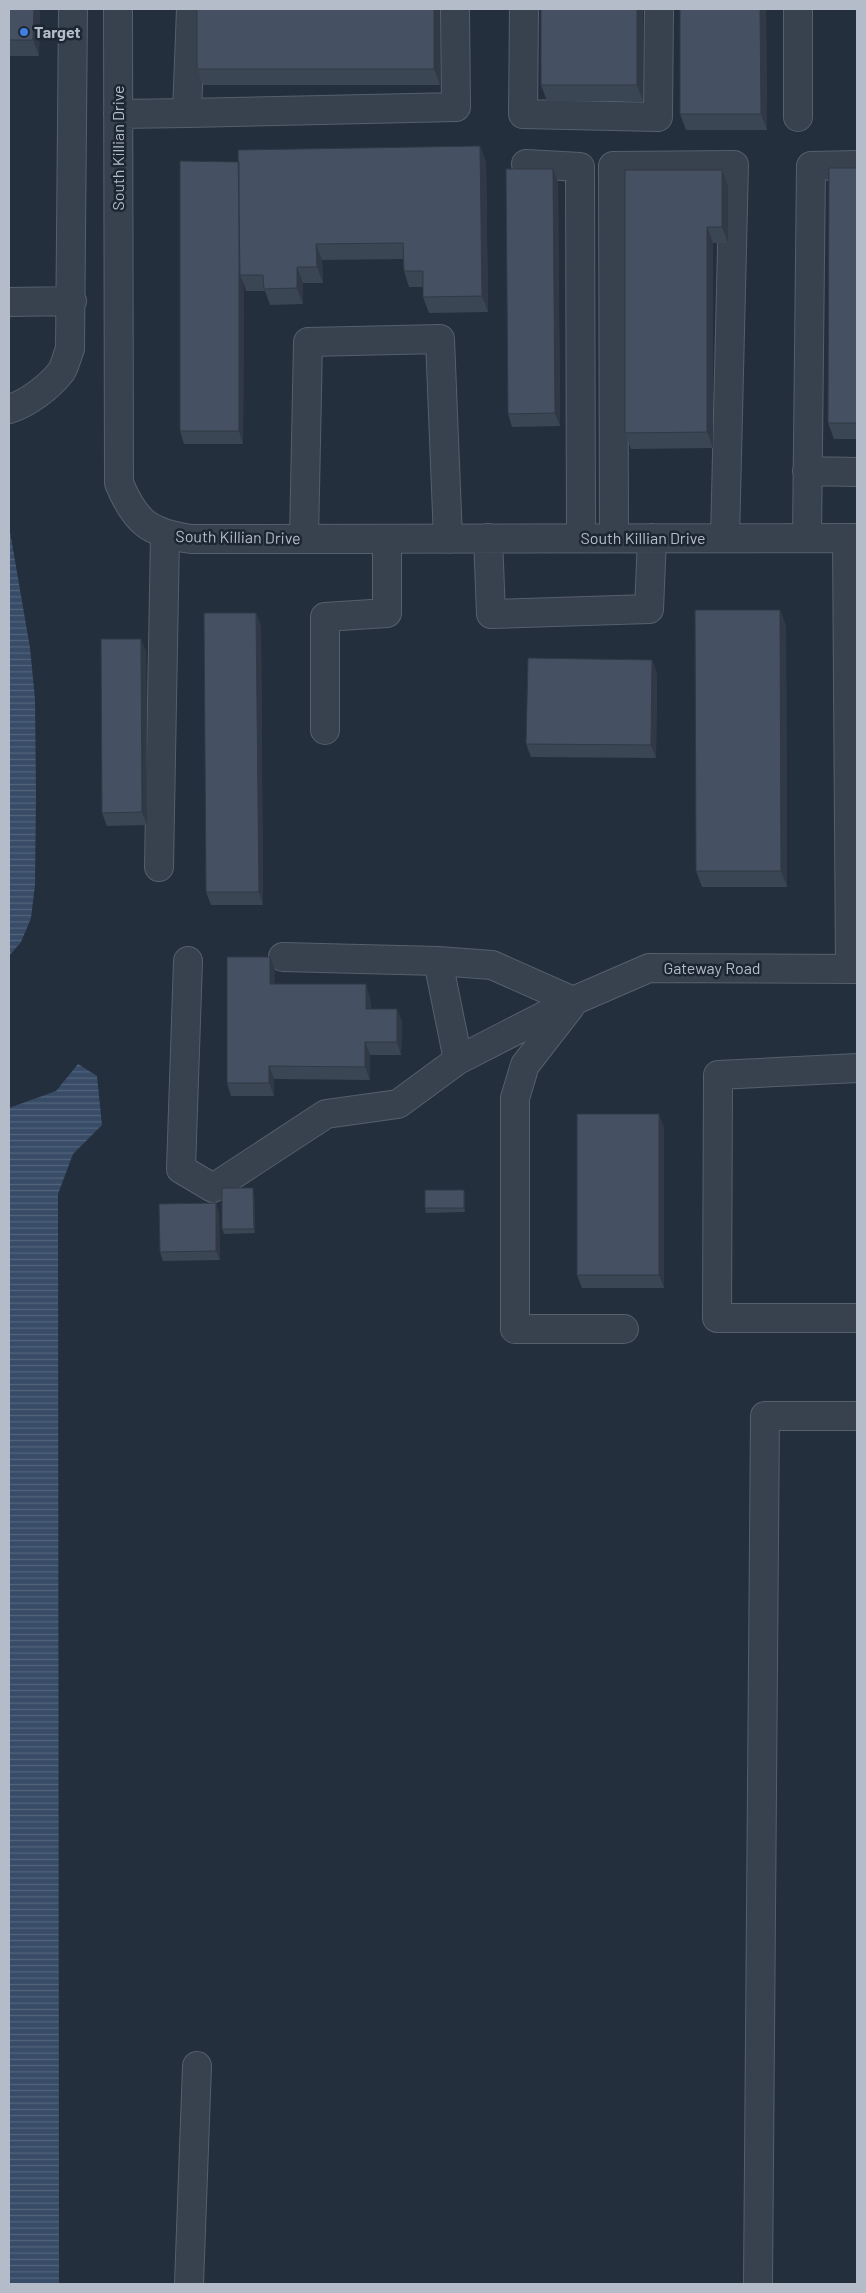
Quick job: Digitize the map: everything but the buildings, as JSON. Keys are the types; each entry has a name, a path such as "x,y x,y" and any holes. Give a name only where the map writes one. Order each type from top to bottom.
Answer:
{"street":[{"path":"9,409 15,408 42,391 62,371 70,349 72,302 73,9"},
{"name":"South Killian Drive","path":"118,9 119,482 129,505 144,523 166,536 191,539 852,538"},
{"path":"187,113 191,9"},
{"path":"118,114 456,106 455,9"},
{"path":"524,9 524,114 658,116 660,9"},
{"path":"798,9 798,117"},
{"path":"526,164 580,167 581,538"},
{"path":"614,538 613,166 734,165 725,538"},
{"path":"807,538 810,166 857,165"},
{"path":"9,302 72,302"},
{"path":"304,539 308,342 440,339 448,539"},
{"path":"808,472 857,472"},
{"path":"159,867 166,536"},
{"path":"488,538 491,614 649,609 652,538"},
{"path":"852,538 853,969"},
{"path":"325,730 326,617 387,613 387,539"},
{"path":"282,958 438,961 492,965 574,1001 525,1065 515,1098 515,1329 624,1329"},
{"name":"Gateway Road","path":"188,961 181,1169 213,1188 326,1114 398,1104 458,1060 574,1001 649,968 853,969"},
{"path":"438,961 458,1060"},
{"path":"857,1068 718,1075 717,1318 857,1318"},
{"path":"758,2284 765,1416 857,1416"},
{"path":"189,2284 197,2066"}],"water":[{"path":"9,526 30,648 35,699 36,794 35,885 31,918 21,942 9,956"},
{"path":"78,1064 97,1076 102,1125 73,1154 58,1194 59,2284 9,2284 9,1108 56,1091"}],"place":[{"name":"Target","path":"24,32"}]}
